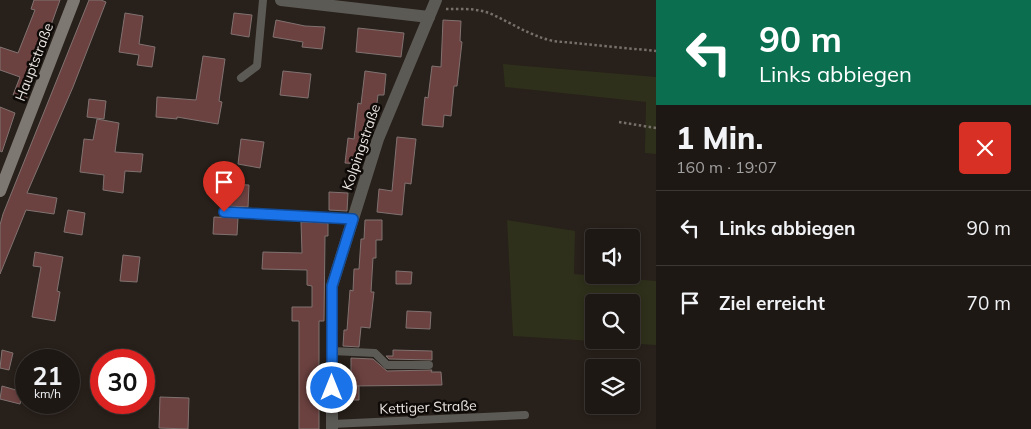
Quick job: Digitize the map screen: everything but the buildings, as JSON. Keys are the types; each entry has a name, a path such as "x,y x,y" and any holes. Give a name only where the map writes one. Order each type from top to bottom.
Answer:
{"main road":[{"name":"Hauptstraße","path":"0,191 74,0"}],"street":[{"path":"281,0 432,9"},
{"name":"Kolpingstraße","path":"332,426 332,286 378,138 432,9"}],"lane":[{"path":"241,78 257,66 263,0"},
{"path":"224,212 353,219"},
{"path":"332,351 375,353 387,365 429,365"},
{"name":"Kettiger Straße","path":"332,426 526,415"}],"path":[{"path":"432,9 470,9 488,13 516,28 537,37 553,41 656,51"},
{"path":"619,122 656,128"}],"green space":[{"path":"503,64 656,77 656,154 645,153 646,102 505,87"},
{"path":"507,220 575,231 574,274 585,275 585,284 640,284 640,280 656,281 656,345 640,344 640,294 585,294 585,341 513,336"}],"route":[{"path":"224,212 353,219 332,286 332,388"}]}
